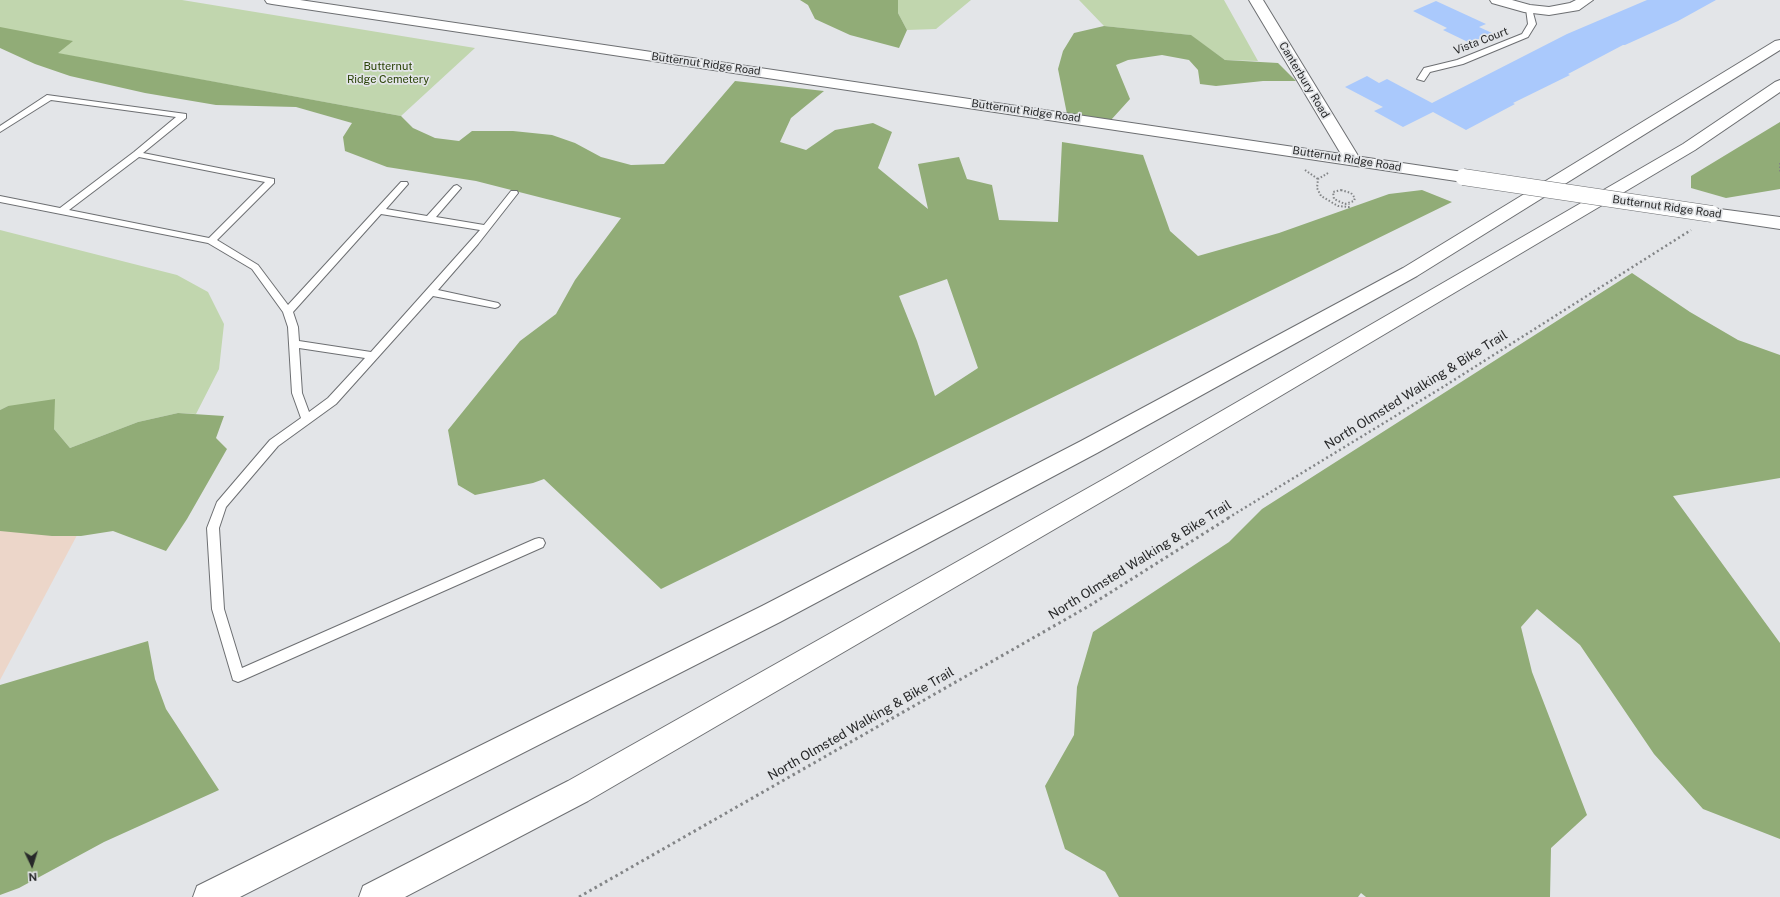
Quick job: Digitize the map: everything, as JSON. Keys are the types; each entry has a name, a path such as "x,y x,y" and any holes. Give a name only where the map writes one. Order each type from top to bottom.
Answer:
{"main road":[{"name":"Butternut Ridge Road","path":"272,0 1780,223"},
{"name":"Canterbury Road","path":"1256,0 1352,159"},
{"path":"1497,0 1529,9 1549,11 1574,7 1586,0"},
{"path":"208,897 771,614 1096,443 1410,272 1780,44"},
{"path":"374,897 578,791 1119,482 1689,147 1780,84"}],"lane":[{"name":"Vista Court","path":"1421,79 1427,70 1460,62 1525,36 1532,24 1529,9"},
{"path":"0,130 50,97 183,116 137,154 62,211"},
{"path":"137,154 270,180 211,241"},
{"path":"288,311 404,184"},
{"path":"429,219 457,188"},
{"path":"514,193 432,292 332,401 274,443 221,505 213,528 218,609 238,676 539,543"},
{"path":"0,199 211,241 255,267 288,311 293,327 298,393 307,419"},
{"path":"379,211 486,228"},
{"path":"432,292 495,305"},
{"path":"294,344 374,356"}],"path":[{"path":"1780,163 1780,173"},
{"path":"1304,169 1318,179"},
{"path":"1318,179 1329,173"},
{"path":"1318,179 1317,188 1321,196 1338,206 1349,206 1348,204 1355,200 1352,193 1341,190 1332,192 1334,199 1340,203 1348,204"},
{"name":"North Olmsted Walking & Bike Trail","path":"579,897 1089,606 1275,488 1436,391 1695,228"}],"shaded area":[{"path":"0,511 83,524 0,680"}],"green space":[{"name":"Butternut Ridge Cemetery","path":"0,0 182,0 475,48 401,116 0,43"},
{"path":"800,0 898,0 898,13 907,30 899,48 850,35 815,19 808,5"},
{"path":"898,0 971,0 936,29 907,30 898,13"},
{"path":"1079,0 1224,0 1258,61 1225,60 1190,35 1104,26"},
{"path":"1104,26 1191,35 1225,60 1278,63 1296,81 1263,81 1216,86 1200,84 1198,70 1189,60 1162,55 1128,60 1116,65 1130,99 1111,120 1067,114 1058,69 1063,51 1074,33"},
{"path":"0,27 73,41 58,53 401,116 413,128 435,138 459,141 472,131 513,131 552,135 575,143 601,157 631,165 664,164 735,81 824,91 791,118 780,142 806,150 835,130 873,123 892,132 878,168 928,209 918,164 959,157 967,179 992,185 999,220 1058,222 1062,142 1143,155 1170,231 1198,256 1279,233 1389,194 1422,190 1452,202 661,589 544,479 533,483 475,495 458,485 448,430 520,341 556,314 575,280 621,218 476,181 387,167 345,151 343,137 352,123 296,107 216,105 145,93 70,76 35,64 0,48","holes":["947,279 978,368 935,396 917,341 899,296"]},
{"path":"1780,122 1780,189 1726,198 1691,188 1691,176"},
{"path":"0,230 177,275 208,292 224,324 219,369 196,414 178,413 138,422 70,448 54,429 8,406 0,410"},
{"path":"1632,273 1690,312 1738,340 1780,355 1780,478 1673,496 1780,643 1780,839 1703,809 1654,754 1580,645 1537,609 1521,627 1532,672 1587,815 1551,848 1550,897 1366,897 1361,893 1358,897 1119,897 1105,872 1065,849 1045,786 1074,735 1077,687 1093,632 1229,542 1262,509"},
{"path":"55,399 54,429 70,448 138,422 178,413 224,416 216,438 227,449 187,519 166,551 113,531 81,536 52,536 0,531 0,410 8,406"},
{"path":"148,641 155,679 166,709 219,790 104,842 19,888 0,895 0,685"}],"building":[{"path":"1647,0 1716,0 1678,21 1623,45 1568,74 1570,75 1513,103 1515,104 1466,130 1433,112 1403,127 1374,111 1383,107 1345,87 1367,76 1379,83 1387,79 1432,103 1567,34"},
{"path":"1436,1 1486,24 1479,27 1492,33 1470,43 1443,30 1447,28 1413,11"}]}
